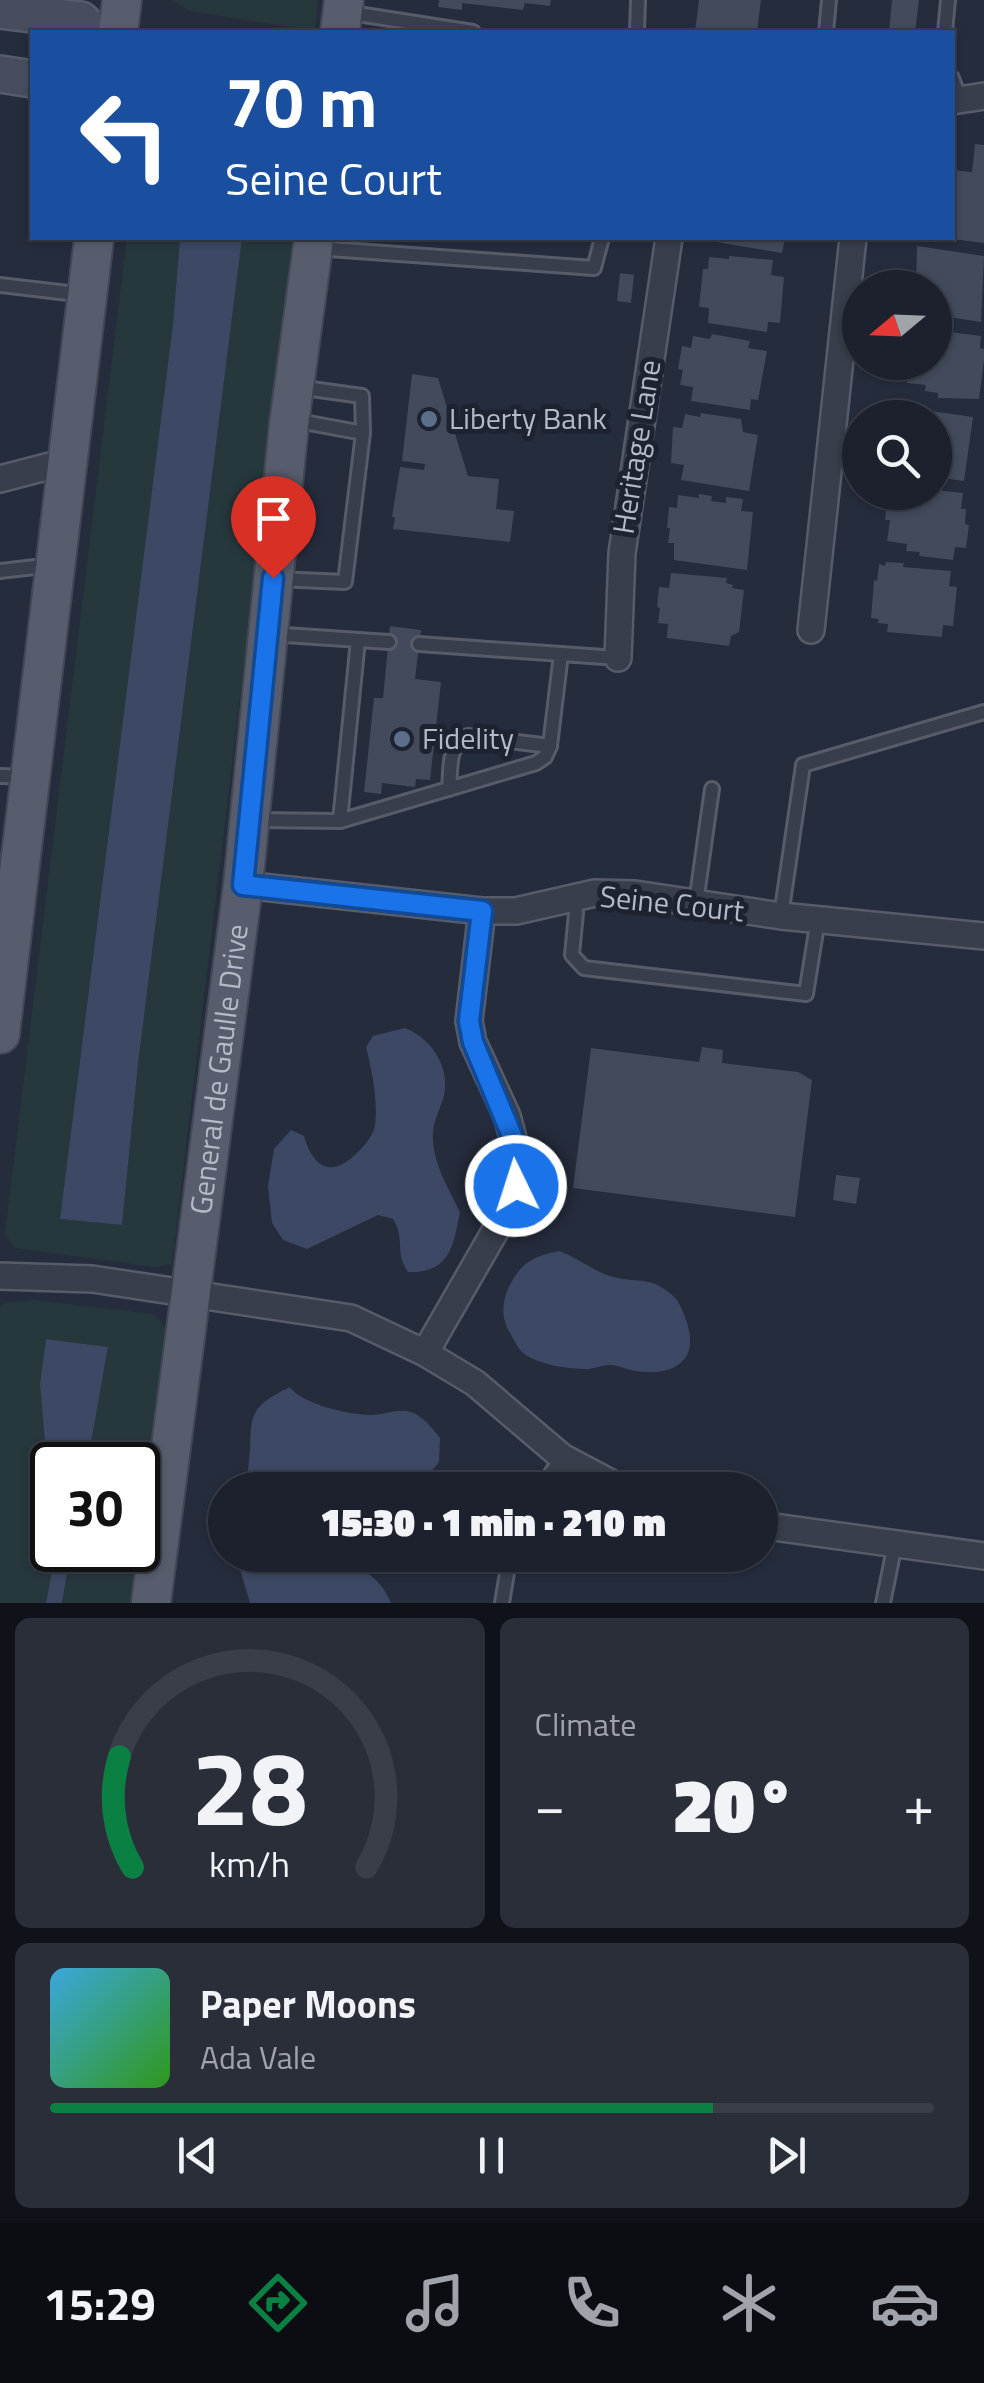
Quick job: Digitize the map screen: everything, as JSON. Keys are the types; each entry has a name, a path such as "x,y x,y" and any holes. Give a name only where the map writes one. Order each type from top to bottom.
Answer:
{"main road":[{"path":"118,30 122,0"},
{"path":"0,1034 15,777 56,565 94,240"},
{"name":"General de Gaulle Drive","path":"151,1603 243,885 292,403 314,242"}],"street":[{"path":"0,10 81,20 91,30"},
{"path":"0,74 30,79"},
{"name":"Heritage Lane","path":"618,658 622,553 669,240"},
{"path":"810,630 853,240"},
{"path":"0,479 68,461"},
{"name":"Seine Court","path":"243,885 482,911 516,910 595,893 635,894 781,916 984,936"},
{"path":"425,1353 498,1226 516,1186 518,1156 507,1116 473,1042 469,1021 482,911"},
{"path":"0,1276 92,1279 352,1318 425,1353 475,1383 562,1457 590,1472"},
{"path":"778,1528 984,1556"}],"lane":[{"path":"637,30 638,0"},
{"path":"826,30 828,0"},
{"path":"945,30 948,0"},
{"path":"342,15 458,30"},
{"path":"314,242 594,268 601,240"},
{"path":"0,285 88,296"},
{"path":"273,578 345,582 363,433 362,396 292,403"},
{"path":"292,403 363,433"},
{"path":"0,572 56,565"},
{"path":"268,634 389,642"},
{"path":"340,821 358,640"},
{"path":"419,644 618,658"},
{"path":"249,820 340,821 536,763 545,757 550,746 561,654"},
{"path":"781,916 802,765 984,712"},
{"path":"449,789 452,751 460,738 550,746"},
{"path":"696,903 712,788"},
{"path":"573,898 576,914 572,955 584,968 806,994 818,919"},
{"path":"552,1472 562,1457"},
{"path":"883,1603 894,1544"},
{"path":"502,1603 507,1572"}],"shaded area":[{"path":"171,0 318,0 315,30 190,11"},
{"path":"127,240 180,240 173,324 60,1219 122,1225 138,1064 242,240 295,240 172,1264 155,1267 15,1248 5,1234"},
{"path":"33,1300 154,1314 165,1328 151,1442 91,1442 108,1347 47,1339 40,1384 44,1442 30,1442 30,1572 52,1572 46,1603 0,1603 0,1307 4,1303"},
{"path":"67,1572 135,1572 131,1603 62,1603"}],"water":[{"path":"180,240 242,240 138,1064 122,1225 60,1219 173,324"},
{"path":"405,1028 434,1051 445,1078 434,1125 434,1150 460,1212 447,1256 433,1268 408,1272 393,1219 378,1215 307,1249 283,1240 272,1223 268,1186 274,1149 291,1130 304,1136 319,1163 333,1167 350,1160 366,1143 375,1125 374,1086 366,1047 373,1036"},
{"path":"559,1251 607,1275 653,1283 668,1291 681,1306 690,1337 683,1361 661,1371 609,1365 580,1369 544,1363 522,1352 505,1322 506,1294 528,1262"},
{"path":"46,1339 108,1347 91,1442 45,1442 40,1384"},
{"path":"290,1387 304,1399 339,1411 416,1414 440,1438 439,1462 431,1472 250,1472 252,1420 274,1395"},
{"path":"52,1572 67,1572 62,1603 46,1603"},
{"path":"241,1572 366,1572 391,1603 250,1603"}],"building":[{"path":"439,0 551,0 550,6 525,3 523,10 462,3 462,10 438,7"},
{"path":"699,0 761,0 757,30 695,30"},
{"path":"892,0 919,0 915,30 889,30"},
{"path":"975,144 984,145 984,243 955,239 955,170 972,172"},
{"path":"716,240 785,240 782,253"},
{"path":"917,246 984,256 981,322 952,318 952,270 916,270"},
{"path":"709,257 773,260 771,275 784,277 780,323 768,322 767,332 708,323 709,308 699,307 703,269 708,269"},
{"path":"620,273 634,275 631,303 617,301"},
{"path":"952,332 981,336 984,360 979,399 938,398 938,393 925,391 926,385 907,383 952,380"},
{"path":"712,334 750,341 748,348 767,351 758,400 751,399 750,410 691,401 693,387 680,385 682,346 691,348 693,336 710,339"},
{"name":"Liberty Bank","path":"412,374 438,378 468,476 499,479 496,509 514,511 510,542 393,529 400,467 424,470 425,464 402,461"},
{"path":"701,413 741,419 743,432 758,435 749,491 681,480 684,465 671,463 673,427 682,428 685,414 700,417"},
{"path":"952,414 973,417 964,481 952,479"},
{"path":"952,492 963,493 961,509 966,509 965,524 969,525 966,548 955,547 953,560 919,556 920,552 906,551 907,544 887,541 890,520 885,520 886,510 952,510"},
{"path":"699,494 726,503 726,497 743,499 741,511 753,512 747,570 674,560 674,543 668,543 669,507 677,508 678,495 699,498"},
{"path":"886,562 951,571 949,586 957,587 953,626 943,625 942,637 887,632 888,624 871,618 874,580 877,581 879,564 885,566"},
{"path":"671,573 727,578 726,583 732,588 744,590 739,632 731,636 729,646 667,638 668,624 658,623 657,607 659,587 669,588"},
{"name":"Fidelity","path":"390,626 421,630 415,679 441,682 430,780 416,779 415,787 382,783 381,794 364,792 374,698 383,698"},
{"path":"702,1047 723,1050 722,1063 798,1072 812,1080 795,1217 573,1188 591,1048 699,1062"},
{"path":"836,1175 860,1178 856,1204 833,1200"}],"place":[{"name":"Liberty Bank","path":"429,419"},
{"name":"Fidelity","path":"402,739"}],"route":[{"path":"273,578 243,885 482,911 469,1021 473,1042 507,1116 518,1156 516,1186"}]}
